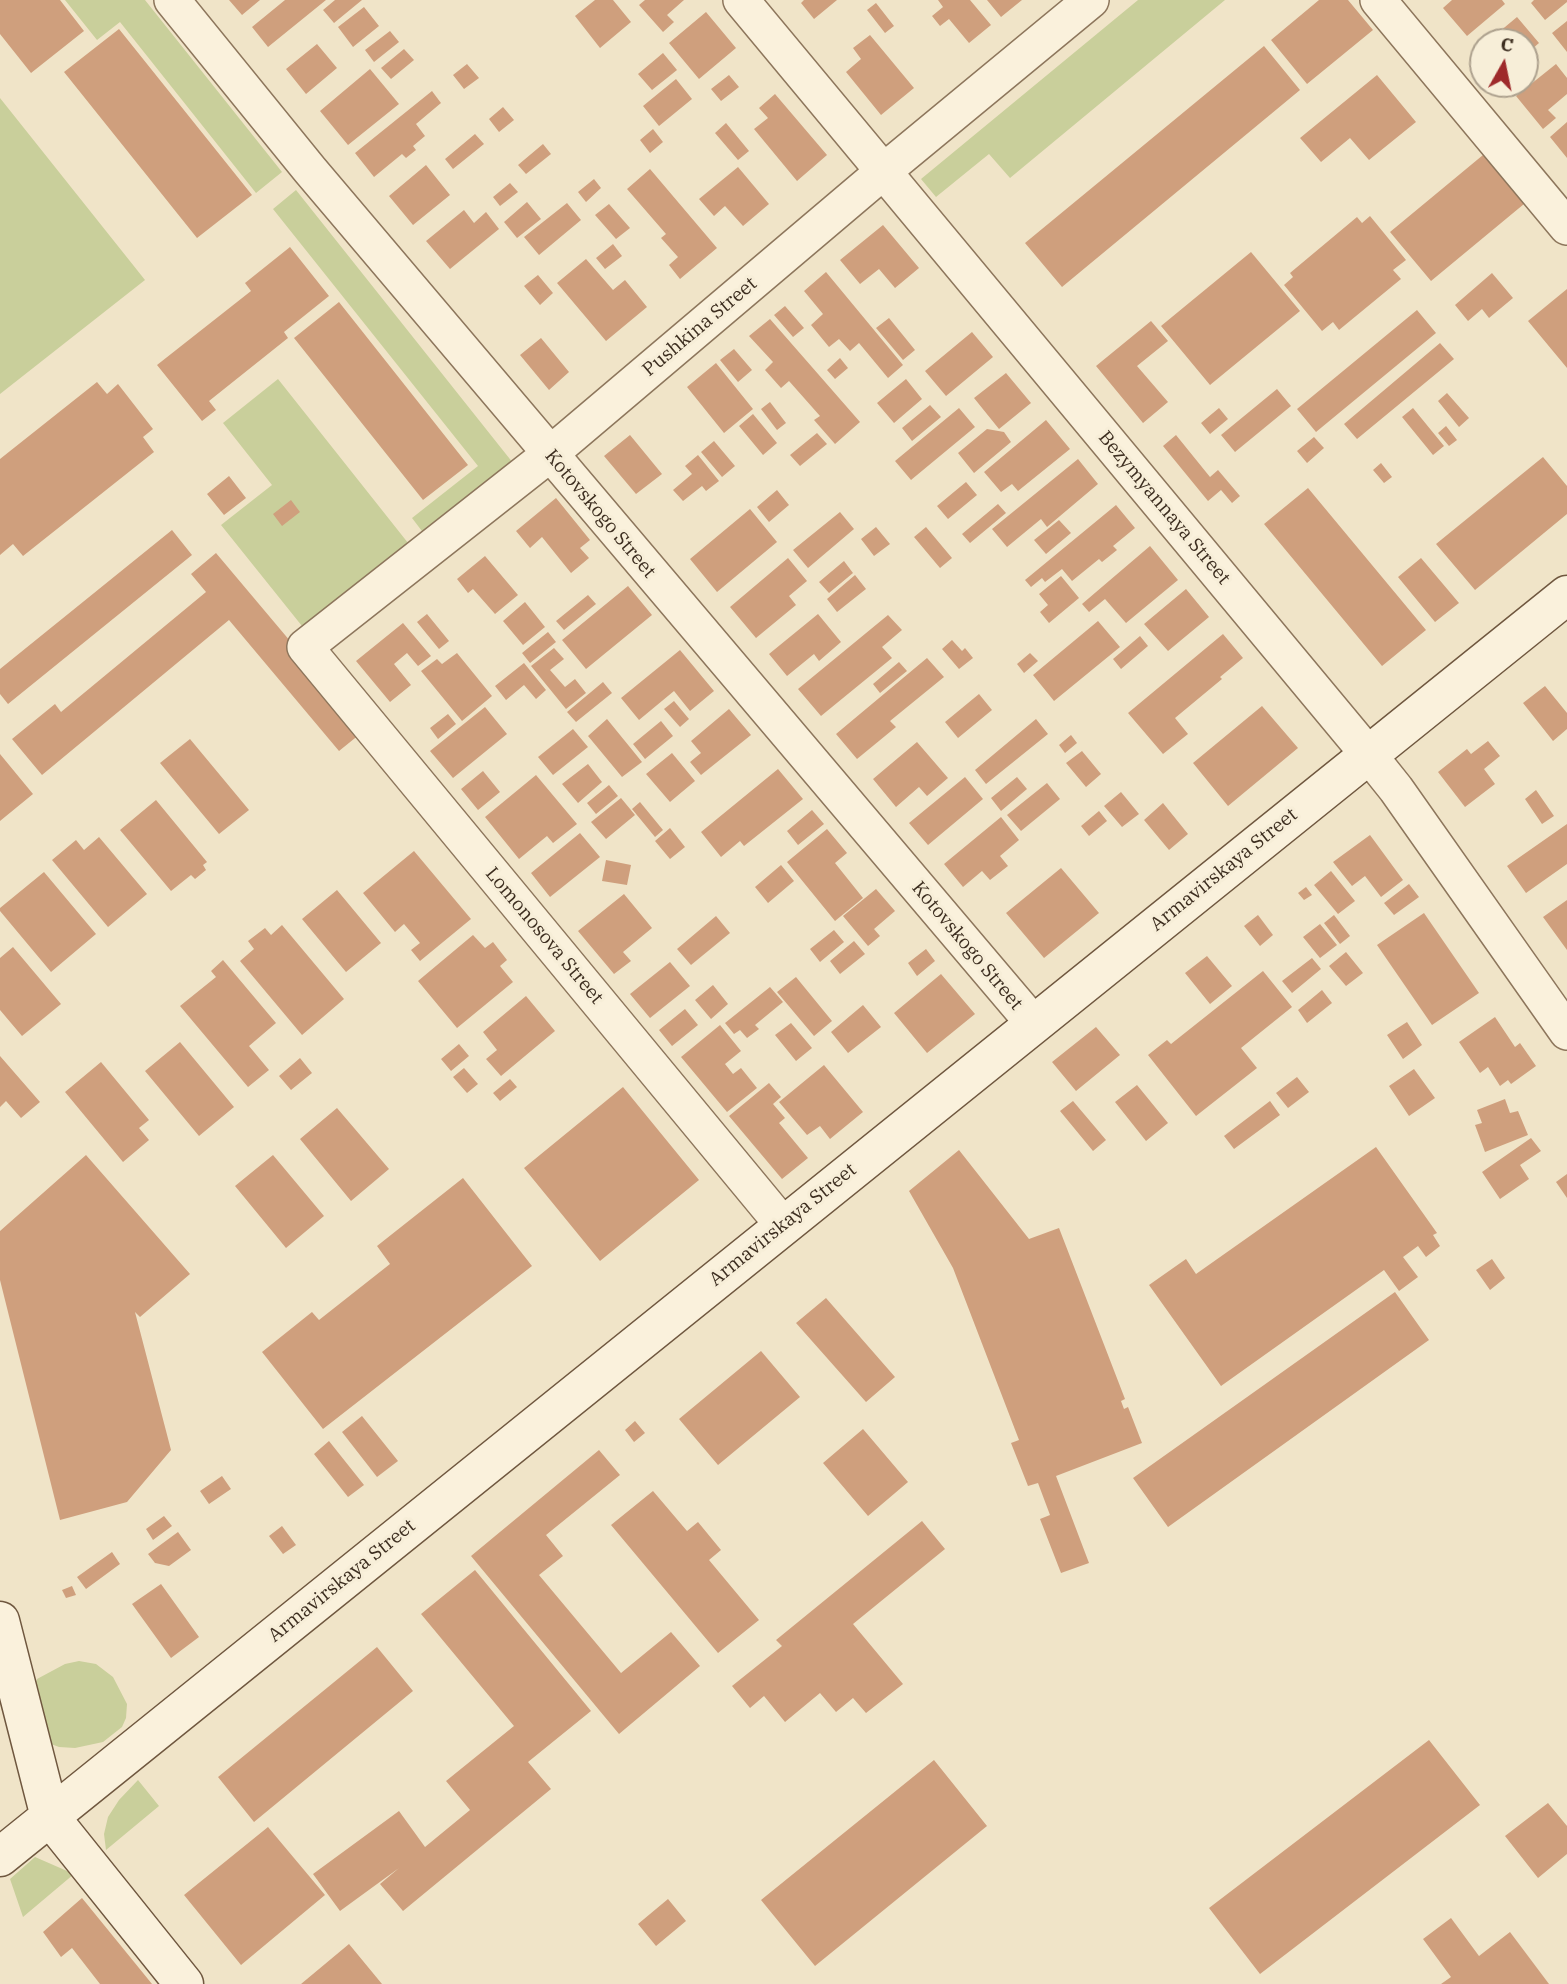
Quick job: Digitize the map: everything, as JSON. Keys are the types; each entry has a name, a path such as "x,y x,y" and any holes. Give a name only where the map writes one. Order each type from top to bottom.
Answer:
{"street":[{"name":"Kotovskogo Street","path":"172,0 310,170 1034,1024"},
{"name":"Bezymyannaya Street","path":"741,0 1368,754 1404,800 1567,1032"},
{"name":"Pushkina Street","path":"306,647 550,454 1091,0"},
{"path":"1378,0 1567,227"},
{"name":"Armavirskaya Street","path":"0,1857 1567,595"},
{"name":"Lomonosova Street","path":"306,647 783,1225"},
{"path":"0,1621 50,1817 184,1984"}],"green space":[{"path":"65,0 145,0 282,172 256,193 120,22 97,40"},
{"path":"1138,0 1225,0 1010,178 989,154 936,197 921,179"},
{"path":"0,98 145,280 0,394"},
{"path":"296,190 517,468 428,539 412,518 478,466 273,209"},
{"path":"278,379 416,553 310,636 221,525 272,485 223,423"},
{"path":"79,1661 96,1664 113,1677 127,1704 126,1718 122,1727 103,1742 75,1748 59,1747 51,1744 35,1685 37,1679 65,1664"},
{"path":"138,1780 159,1806 106,1850 104,1834 108,1817 119,1800"},
{"path":"35,1857 74,1874 23,1917 10,1879"}],"building":[{"path":"0,0 60,0 84,31 31,73 0,34"},
{"path":"229,0 260,0 242,15"},
{"path":"285,0 326,0 268,47 252,27"},
{"path":"335,0 362,0 334,23 323,10"},
{"path":"595,0 613,0 631,22 600,48 575,16"},
{"path":"645,0 684,0 667,15 674,22 663,32 639,5"},
{"path":"804,0 837,0 814,19 801,3"},
{"path":"938,0 970,0 991,25 969,43 949,19 940,26 932,16 943,7"},
{"path":"987,0 1022,0 1001,17"},
{"path":"1319,0 1348,0 1373,30 1307,84 1271,40"},
{"path":"1452,0 1502,0 1505,4 1476,28 1469,28 1467,36 1443,8"},
{"path":"1534,0 1567,2 1545,20 1531,3"},
{"path":"876,3 894,26 885,33 867,10"},
{"path":"364,7 379,26 353,47 338,27"},
{"path":"706,12 736,48 699,79 669,43"},
{"path":"1517,17 1526,28 1504,28"},
{"path":"1567,21 1567,52 1552,33"},
{"path":"119,29 252,195 197,238 64,72"},
{"path":"390,31 399,42 374,62 365,50"},
{"path":"870,35 914,88 881,115 846,72 861,59 853,48"},
{"path":"317,44 337,68 306,94 286,69"},
{"path":"1264,46 1300,90 1062,287 1025,243"},
{"path":"404,49 414,60 391,79 381,68"},
{"path":"663,53 677,70 652,90 638,74"},
{"path":"467,64 479,78 464,89 453,75"},
{"path":"1556,64 1567,78 1567,94 1548,110 1556,118 1543,129 1518,98 1539,98 1539,78"},
{"path":"370,69 399,104 348,145 320,111"},
{"path":"729,75 739,87 721,101 711,89"},
{"path":"1377,75 1416,122 1369,160 1350,138 1321,162 1300,138"},
{"path":"676,79 692,99 659,126 643,106"},
{"path":"432,91 441,103 416,124 425,136 413,146 416,150 406,158 402,154 374,177 355,153"},
{"path":"775,94 827,155 797,181 754,129 768,118 759,108"},
{"path":"503,107 514,120 499,132 489,119"},
{"path":"1567,122 1567,158 1550,137"},
{"path":"726,123 749,151 738,160 715,133"},
{"path":"653,129 663,142 650,153 640,140"},
{"path":"475,134 484,144 453,169 445,159"},
{"path":"543,144 551,154 526,174 518,165"},
{"path":"1483,155 1524,204 1431,281 1390,232"},
{"path":"426,165 450,195 413,225 389,196"},
{"path":"738,167 769,204 743,226 725,206 714,216 699,199"},
{"path":"650,169 717,248 680,279 669,265 678,257 661,238 666,234 627,189"},
{"path":"594,179 601,188 586,202 578,192"},
{"path":"510,183 518,192 500,206 493,197"},
{"path":"527,202 541,219 517,238 504,222"},
{"path":"567,203 581,220 539,255 524,237"},
{"path":"609,204 630,228 616,239 595,215"},
{"path":"464,210 474,223 486,212 499,229 450,269 426,241"},
{"path":"1370,216 1406,260 1393,270 1401,279 1339,330 1333,322 1322,331 1284,285 1293,277 1290,273 1357,217 1362,223"},
{"path":"883,225 919,268 895,288 879,269 860,284 840,260"},
{"path":"613,244 622,256 605,269 596,258"},
{"path":"290,247 329,296 284,332 288,338 209,401 216,410 202,421 157,365 251,291 245,283"},
{"path":"1251,252 1300,311 1210,385 1161,326"},
{"path":"586,259 613,290 625,280 647,307 606,341 557,283"},
{"path":"826,272 903,365 888,378 859,343 850,351 839,339 829,347 811,325 823,314 804,291"},
{"path":"1492,273 1513,298 1489,318 1482,309 1468,321 1455,305"},
{"path":"538,275 553,293 540,305 524,286"},
{"path":"1567,289 1567,368 1528,321"},
{"path":"339,302 468,465 423,500 294,338"},
{"path":"785,306 804,328 793,337 774,315"},
{"path":"1417,310 1436,333 1316,432 1297,409"},
{"path":"889,318 915,350 903,360 876,328"},
{"path":"770,319 860,422 835,444 814,420 820,416 789,381 781,388 765,370 773,362 749,336"},
{"path":"1151,321 1168,341 1137,366 1168,402 1143,423 1096,366"},
{"path":"972,332 993,357 946,396 925,371"},
{"path":"541,338 569,372 549,390 520,355"},
{"path":"1440,343 1454,359 1357,439 1344,424"},
{"path":"734,349 752,370 738,382 720,360"},
{"path":"840,358 848,368 835,379 827,370"},
{"path":"716,363 753,409 724,433 687,387"},
{"path":"1006,373 1031,403 999,429 974,398"},
{"path":"906,379 922,399 894,423 877,403"},
{"path":"97,382 107,394 118,384 153,429 143,437 154,452 23,556 13,544 0,555 0,459"},
{"path":"1277,389 1291,406 1235,452 1221,435"},
{"path":"1447,393 1469,418 1459,427 1438,401"},
{"path":"770,402 786,423 777,430 761,409"},
{"path":"930,405 941,417 912,441 902,428"},
{"path":"959,408 975,427 911,480 895,461"},
{"path":"1219,408 1228,419 1210,434 1201,423"},
{"path":"1413,408 1444,446 1433,455 1402,417"},
{"path":"753,414 777,443 763,455 739,426"},
{"path":"1046,420 1070,449 1018,491 1012,484 1001,492 984,472"},
{"path":"1446,426 1457,440 1449,446 1438,433"},
{"path":"987,429 1004,432 1011,442 974,473 958,453"},
{"path":"817,433 827,444 800,466 790,455"},
{"path":"630,435 662,474 636,494 604,456"},
{"path":"1176,435 1210,477 1218,470 1240,496 1232,503 1221,490 1208,501 1163,446"},
{"path":"1314,437 1324,448 1307,463 1297,451"},
{"path":"714,441 735,466 722,477 701,452"},
{"path":"698,455 719,481 706,491 702,486 683,501 673,490 692,474 685,466"},
{"path":"1543,457 1567,486 1567,514 1475,590 1436,544"},
{"path":"1078,459 1098,484 1047,527 1041,519 1007,547 992,529"},
{"path":"1381,463 1392,477 1384,483 1373,470"},
{"path":"229,476 246,498 224,515 207,494"},
{"path":"966,482 977,495 948,519 937,506"},
{"path":"1308,488 1426,630 1382,666 1264,524"},
{"path":"777,490 789,505 769,522 757,507"},
{"path":"556,498 590,540 580,548 589,558 571,573 542,537 530,548 516,531"},
{"path":"291,500 300,512 282,526 273,514"},
{"path":"998,504 1006,513 970,543 962,534"},
{"path":"1116,505 1135,528 1113,546 1117,550 1102,562 1099,559 1072,581 1062,569 1045,582 1042,578 1031,587 1025,580"},
{"path":"750,509 777,542 717,592 690,559"},
{"path":"840,512 854,529 808,568 793,550"},
{"path":"1059,520 1071,533 1046,554 1034,540"},
{"path":"876,527 890,544 874,556 861,539"},
{"path":"926,527 952,558 940,568 914,537"},
{"path":"172,530 192,555 8,704 0,694 0,669"},
{"path":"1150,546 1178,580 1126,623 1105,599 1089,612 1082,604"},
{"path":"216,553 365,730 339,751 229,620 42,775 12,739 55,704 61,712 206,592 191,574"},
{"path":"485,556 518,595 495,614 473,589 468,593 457,579"},
{"path":"788,558 807,581 789,596 796,605 756,638 730,607"},
{"path":"1421,558 1459,603 1435,622 1398,577"},
{"path":"844,561 853,573 829,593 819,582"},
{"path":"855,575 866,589 837,612 827,599"},
{"path":"1061,576 1079,598 1049,623 1040,612 1048,605 1039,594"},
{"path":"628,586 652,615 586,669 562,640"},
{"path":"1186,589 1209,617 1168,651 1144,624"},
{"path":"588,595 596,604 564,630 556,621"},
{"path":"525,602 545,627 523,645 503,621"},
{"path":"427,614 449,641 439,649 417,622"},
{"path":"818,614 841,642 819,661 814,654 787,676 769,654"},
{"path":"888,615 902,630 882,647 892,658 821,716 798,689"},
{"path":"1098,621 1120,647 1054,701 1033,675"},
{"path":"403,623 431,656 418,666 407,653 394,664 411,685 390,702 356,661"},
{"path":"548,632 556,642 530,663 522,653"},
{"path":"1223,634 1243,658 1175,718 1188,734 1163,754 1128,713"},
{"path":"1140,636 1148,646 1121,669 1113,659"},
{"path":"952,640 962,651 965,648 973,658 959,669 942,649"},
{"path":"554,648 564,659 550,670 565,687 575,679 586,693 566,709 531,666"},
{"path":"680,650 714,691 690,711 674,691 639,720 621,698"},
{"path":"457,653 492,696 462,721 421,671 437,659 442,664"},
{"path":"1030,653 1038,661 1024,673 1017,664"},
{"path":"927,658 944,677 890,721 896,727 857,759 836,734"},
{"path":"899,662 907,671 880,693 873,684"},
{"path":"524,663 546,690 536,699 524,685 506,700 495,686"},
{"path":"603,682 612,693 576,722 567,712"},
{"path":"1545,686 1567,713 1567,729 1553,741 1523,703"},
{"path":"979,694 992,710 958,738 945,722"},
{"path":"674,701 689,719 680,727 664,709"},
{"path":"1262,706 1298,748 1228,806 1193,763"},
{"path":"485,707 507,734 453,778 430,751"},
{"path":"729,709 751,735 701,775 690,762 701,753 691,741"},
{"path":"448,714 456,724 438,739 430,728"},
{"path":"607,719 642,762 622,777 588,736"},
{"path":"1036,719 1048,734 986,784 975,770"},
{"path":"661,721 673,736 645,759 633,744"},
{"path":"573,729 588,747 553,775 538,757"},
{"path":"1071,735 1077,743 1065,753 1059,745"},
{"path":"190,739 249,810 219,834 160,763"},
{"path":"1488,741 1500,756 1484,769 1495,784 1465,807 1438,772 1467,749 1471,754"},
{"path":"917,742 948,778 927,796 919,787 896,807 873,779"},
{"path":"1082,751 1101,774 1086,787 1066,763"},
{"path":"672,753 695,781 670,802 646,774"},
{"path":"0,754 33,794 0,821"},
{"path":"588,764 602,782 578,803 562,784"},
{"path":"778,769 803,799 744,846 740,841 721,857 701,832"},
{"path":"483,771 500,792 478,810 461,789"},
{"path":"536,775 577,824 553,843 547,836 519,859 485,817"},
{"path":"965,777 983,799 928,845 909,823"},
{"path":"1017,777 1027,789 1001,811 991,798"},
{"path":"1047,783 1060,799 1021,831 1007,815"},
{"path":"609,785 618,796 596,814 587,803"},
{"path":"1536,790 1554,816 1542,824 1525,799"},
{"path":"1121,792 1139,814 1122,827 1104,806"},
{"path":"621,798 635,815 606,839 591,822"},
{"path":"156,800 207,862 203,865 206,870 195,879 191,875 171,891 120,830"},
{"path":"640,802 663,830 655,837 632,809"},
{"path":"1163,803 1188,834 1169,850 1144,820"},
{"path":"812,810 824,824 798,845 787,831"},
{"path":"1099,811 1107,821 1089,836 1081,826"},
{"path":"1001,817 1019,840 1000,856 1008,866 990,880 982,871 963,887 944,864"},
{"path":"1567,824 1567,864 1526,893 1507,866"},
{"path":"670,828 685,847 670,859 655,841"},
{"path":"827,829 847,853 835,863 863,898 835,921 787,862"},
{"path":"580,833 600,857 550,897 531,873"},
{"path":"1370,835 1403,880 1381,897 1365,876 1352,886 1333,862"},
{"path":"99,837 147,894 108,927 52,860 76,840 84,850"},
{"path":"414,851 471,919 420,961 411,950 420,943 404,924 395,932 363,893"},
{"path":"606,860 631,865 627,885 602,881"},
{"path":"781,865 794,881 768,903 755,887"},
{"path":"1061,868 1099,913 1044,958 1006,913"},
{"path":"1331,871 1355,901 1338,914 1314,885"},
{"path":"44,872 96,934 51,972 0,911 0,908"},
{"path":"1409,884 1419,897 1394,915 1384,903"},
{"path":"1306,887 1312,895 1304,900 1298,893"},
{"path":"876,889 895,911 874,929 880,936 868,946 843,916"},
{"path":"337,890 381,943 346,972 302,919"},
{"path":"624,894 652,928 623,952 631,961 614,974 578,931"},
{"path":"1567,900 1567,950 1543,917"},
{"path":"1424,913 1479,993 1432,1025 1377,945"},
{"path":"1258,915 1273,935 1260,946 1244,926"},
{"path":"1334,915 1350,936 1340,944 1324,923"},
{"path":"716,916 730,933 691,965 677,949"},
{"path":"1320,924 1337,945 1320,958 1303,937"},
{"path":"282,925 344,999 302,1035 240,961 254,949 248,941 265,928 271,935"},
{"path":"834,930 844,942 820,962 810,949"},
{"path":"473,935 485,948 493,942 507,960 500,966 513,982 457,1028 418,981"},
{"path":"854,941 865,954 840,974 830,961"},
{"path":"13,947 61,1004 22,1036 0,1010 0,958"},
{"path":"926,949 935,961 917,976 908,963"},
{"path":"1346,952 1363,973 1346,986 1329,966"},
{"path":"1207,956 1232,986 1210,1004 1185,973"},
{"path":"1312,958 1321,969 1292,993 1282,981"},
{"path":"223,960 276,1023 249,1046 269,1070 248,1087 180,1006 216,977 211,971"},
{"path":"670,962 690,986 650,1018 630,994"},
{"path":"1263,971 1292,1007 1241,1048 1257,1068 1196,1116 1148,1055 1167,1040 1171,1044"},
{"path":"941,974 975,1014 927,1053 894,1013"},
{"path":"796,977 832,1021 814,1036 777,992"},
{"path":"713,985 728,1004 711,1019 695,1000"},
{"path":"770,987 783,1002 755,1025 759,1029 747,1038 740,1030 734,1034 725,1023"},
{"path":"1322,990 1332,1003 1307,1023 1298,1010"},
{"path":"526,996 555,1031 501,1076 486,1059 497,1050 483,1032"},
{"path":"863,1005 881,1027 848,1053 831,1032"},
{"path":"685,1009 698,1025 672,1046 659,1030"},
{"path":"1495,1017 1515,1047 1520,1043 1536,1066 1511,1084 1508,1080 1500,1086 1488,1067 1480,1073 1459,1042"},
{"path":"1407,1022 1422,1045 1403,1059 1387,1035"},
{"path":"791,1023 812,1048 796,1061 775,1035"},
{"path":"720,1025 741,1051 725,1064 733,1074 741,1068 757,1088 727,1112 681,1057"},
{"path":"1096,1027 1120,1055 1076,1091 1052,1062"},
{"path":"180,1042 234,1107 199,1136 145,1071"},
{"path":"459,1044 469,1056 451,1071 441,1059"},
{"path":"0,1056 40,1102 21,1118 6,1101 0,1107"},
{"path":"300,1058 312,1073 291,1090 279,1076"},
{"path":"101,1062 149,1120 139,1128 149,1140 123,1162 65,1092"},
{"path":"824,1065 863,1112 830,1139 820,1126 807,1135 779,1102"},
{"path":"464,1068 478,1084 467,1093 453,1077"},
{"path":"1414,1069 1435,1098 1409,1116 1389,1086"},
{"path":"1297,1077 1309,1092 1288,1108 1276,1093"},
{"path":"510,1079 517,1087 500,1101 493,1093"},
{"path":"769,1083 781,1097 773,1104 785,1118 779,1123 808,1158 782,1179 729,1116"},
{"path":"1137,1085 1168,1123 1146,1141 1115,1102"},
{"path":"623,1087 699,1180 600,1261 524,1168"},
{"path":"1505,1099 1510,1113 1518,1111 1528,1135 1485,1152 1475,1125 1482,1123 1477,1110"},
{"path":"1073,1101 1106,1140 1093,1151 1060,1111"},
{"path":"1270,1101 1280,1115 1234,1149 1224,1136"},
{"path":"337,1108 389,1169 351,1201 300,1139"},
{"path":"1531,1138 1541,1151 1520,1165 1529,1179 1500,1199 1482,1172"},
{"path":"1376,1147 1437,1233 1433,1235 1440,1246 1426,1257 1418,1246 1403,1257 1418,1277 1399,1291 1384,1270 1221,1386 1149,1285 1186,1259 1196,1274"},
{"path":"959,1150 1029,1239 1059,1228 1125,1399 1121,1401 1124,1409 1128,1407 1142,1443 1056,1476 1089,1563 1061,1573 1040,1519 1050,1515 1038,1483 1028,1486 1011,1443 1019,1440 953,1268 909,1191"},
{"path":"86,1155 190,1274 140,1317 135,1312 171,1450 127,1502 60,1520 0,1280 0,1231"},
{"path":"273,1155 324,1216 286,1248 235,1186"},
{"path":"1567,1174 1567,1198 1556,1182"},
{"path":"463,1178 532,1266 323,1429 262,1352 312,1312 319,1320 390,1264 377,1246"},
{"path":"1492,1259 1505,1278 1490,1290 1476,1270"},
{"path":"1395,1292 1429,1340 1168,1527 1133,1478"},
{"path":"826,1298 895,1377 866,1402 796,1323"},
{"path":"761,1351 800,1397 718,1465 679,1419"},
{"path":"362,1416 398,1461 377,1477 342,1432"},
{"path":"635,1421 645,1433 634,1442 625,1430"},
{"path":"863,1429 908,1482 868,1516 823,1463"},
{"path":"329,1441 364,1485 348,1497 314,1454"},
{"path":"599,1450 620,1475 546,1535 563,1556 539,1575 621,1673 671,1632 700,1666 619,1734 471,1556"},
{"path":"222,1476 231,1489 209,1504 200,1491"},
{"path":"653,1491 687,1531 698,1522 721,1550 709,1560 759,1620 718,1653 611,1525"},
{"path":"164,1516 172,1526 153,1540 146,1529"},
{"path":"922,1521 945,1549 853,1624 903,1684 866,1713 853,1698 836,1712 820,1693 785,1722 764,1696 750,1708 732,1686 782,1646 776,1640"},
{"path":"282,1526 296,1545 283,1554 269,1536"},
{"path":"178,1532 191,1550 169,1566 155,1563 148,1554"},
{"path":"112,1552 120,1564 86,1589 77,1577"},
{"path":"475,1570 591,1711 528,1762 551,1789 403,1911 380,1884 399,1868 340,1911 313,1874 399,1811 425,1847 470,1810 446,1781 514,1726 421,1614"},
{"path":"161,1584 199,1637 171,1658 132,1604"},
{"path":"72,1586 76,1595 66,1598 62,1590"},
{"path":"377,1647 413,1691 254,1822 218,1777"},
{"path":"1429,1740 1480,1805 1260,1974 1209,1908"},
{"path":"934,1760 987,1826 815,1966 761,1900"},
{"path":"1548,1803 1567,1826 1567,1854 1538,1878 1505,1836"},
{"path":"268,1827 325,1895 241,1965 184,1895"},
{"path":"82,1898 152,1984 100,1984 72,1948 61,1957 43,1932"},
{"path":"668,1899 686,1921 656,1946 638,1924"},
{"path":"1451,1918 1479,1956 1510,1932 1549,1984 1441,1984 1451,1977 1423,1939"},
{"path":"349,1944 382,1984 301,1984"}]}
